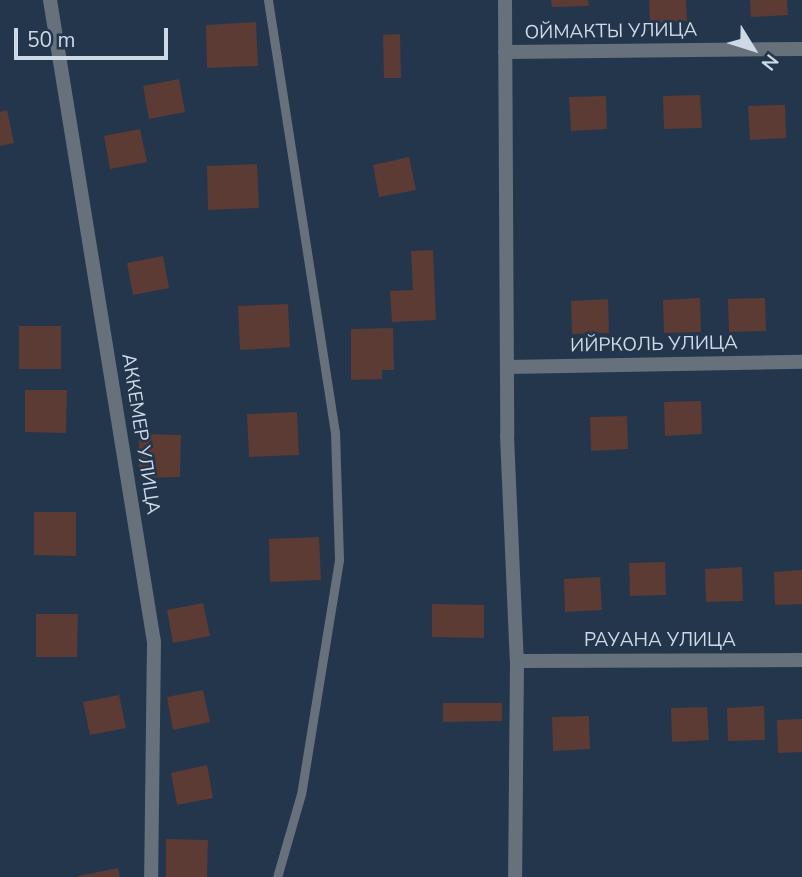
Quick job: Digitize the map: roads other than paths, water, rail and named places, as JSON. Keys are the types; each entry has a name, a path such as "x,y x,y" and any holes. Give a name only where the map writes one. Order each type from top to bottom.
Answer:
{"street":[{"name":"АККЕМЕР УЛИЦА","path":"50,0 154,642 152,877"},
{"path":"505,0 507,367 517,661 515,877"},
{"name":"ОЙМАКТЫ УЛИЦА","path":"505,52 802,49"},
{"name":"ИЙРКОЛЬ УЛИЦА","path":"507,367 802,362"},
{"name":"РАУАНА УЛИЦА","path":"517,661 802,660"}],"lane":[{"path":"268,0 335,432 339,560 302,794 277,877"}]}
